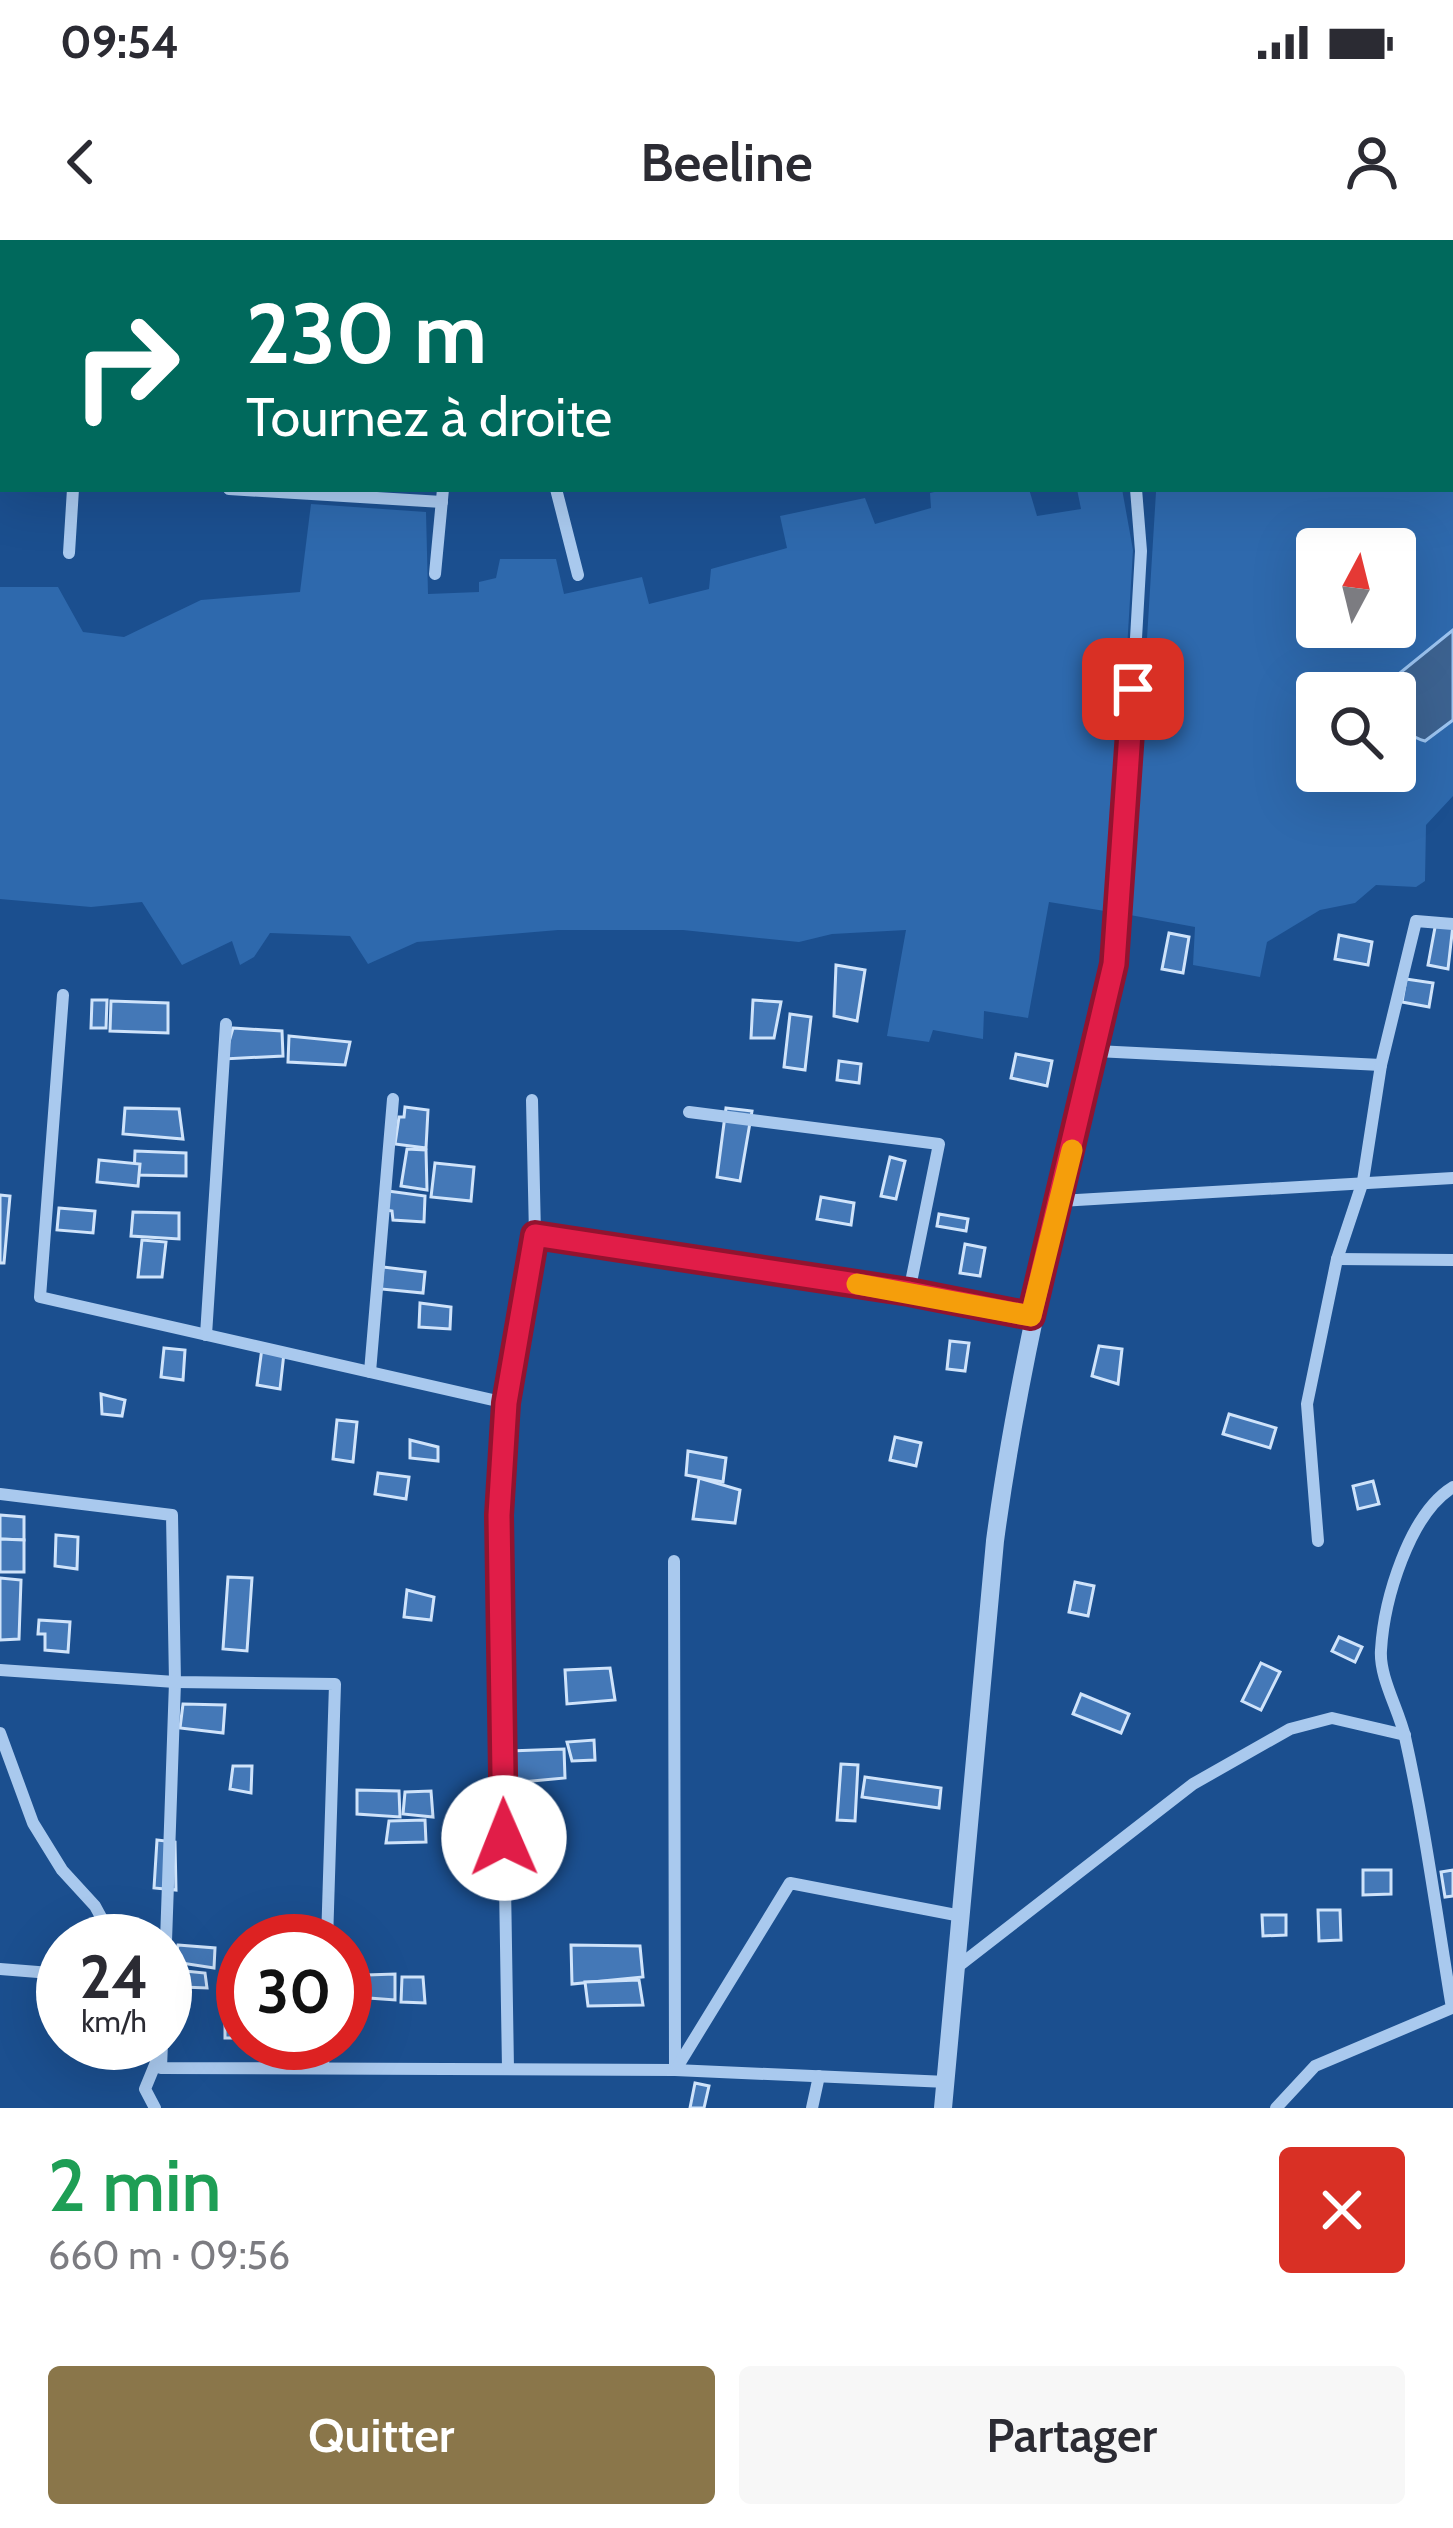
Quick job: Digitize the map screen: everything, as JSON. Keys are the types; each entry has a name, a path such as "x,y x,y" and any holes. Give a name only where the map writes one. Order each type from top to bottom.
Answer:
{"street":[{"path":"69,553 73,492"},
{"path":"332,492 442,496 435,574"},
{"path":"557,492 578,575"},
{"path":"943,2108 995,1541 1031,1316 1096,1051 1120,918 1141,551 1136,492"},
{"path":"1318,1541 1307,1404 1337,1259 1363,1181 1381,1065 1416,921 1453,924"},
{"path":"63,995 40,1297 506,1403"},
{"path":"206,1335 226,1024"},
{"path":"1096,1051 1381,1065"},
{"path":"370,1372 393,1099"},
{"path":"508,2068 499,1515 506,1403 535,1235 532,1100"},
{"path":"689,1112 939,1144 909,1292"},
{"path":"1060,1201 1453,1178"},
{"path":"535,1235 909,1292 1031,1316"},
{"path":"1337,1259 1453,1260"},
{"path":"1276,2108 1315,2066 1452,2008 1405,1735 1380,1654 1394,1580 1414,1533 1443,1493 1453,1487"},
{"path":"0,1493 172,1515 175,1682 167,1914"},
{"path":"674,1561 675,2070"},
{"path":"0,1670 175,1682 335,1684 328,1914"},
{"path":"956,1968 1193,1784 1290,1730 1332,1718 1405,1735"},
{"path":"0,1733 33,1823 62,1870 99,1914"},
{"path":"675,2070 790,1883 961,1916"},
{"path":"0,1969 36,1971"},
{"path":"372,2067 675,2070 947,2082"},
{"path":"153,2070 145,2089 155,2108"},
{"path":"812,2108 819,2076"}],"shaded area":[{"path":"1030,492 1037,516 1081,509 1078,492 1123,492 1133,550 1111,912 1049,902 1028,1018 984,1011 983,1039 933,1030 929,1042 887,1036 906,930 832,934 799,942 683,930 558,930 417,942 368,964 350,936 270,933 254,957 240,965 232,941 182,965 142,902 91,907 0,899 0,587 58,587 83,632 124,637 201,600 300,592 311,504 426,512 428,594 479,592 479,582 496,578 500,559 556,559 564,594 642,577 649,604 709,589 711,569 787,548 780,516 865,498 875,524 931,508 930,493"},
{"path":"1156,492 1453,492 1453,630 1401,672 1296,672 1296,792 1416,792 1416,737 1425,741 1453,720 1453,796 1426,825 1425,881 1416,887 1376,885 1355,903 1320,910 1267,942 1260,977 1193,965 1195,927 1130,915"},
{"path":"1453,630 1453,720 1425,741 1416,737 1416,672 1401,672"}],"building":[{"path":"1436,922 1453,925 1448,969 1428,965"},
{"path":"1169,933 1189,937 1183,973 1162,969"},
{"path":"1339,935 1372,942 1368,965 1335,959"},
{"path":"836,965 865,970 857,1021 834,1016"},
{"path":"1406,979 1433,983 1429,1007 1402,1002"},
{"path":"92,1000 107,1000 106,1028 91,1028"},
{"path":"753,1000 781,1002 774,1038 751,1038"},
{"path":"111,1001 168,1003 168,1033 110,1031"},
{"path":"790,1014 811,1017 805,1070 784,1067"},
{"path":"233,1028 282,1031 283,1056 224,1059"},
{"path":"289,1036 350,1042 345,1065 288,1062"},
{"path":"1016,1054 1052,1061 1047,1086 1011,1078"},
{"path":"839,1061 861,1064 859,1083 837,1080"},
{"path":"405,1107 428,1110 426,1148 395,1144"},
{"path":"125,1108 179,1109 183,1139 123,1134"},
{"path":"726,1108 752,1111 740,1181 717,1177"},
{"path":"407,1149 426,1150 427,1190 401,1186"},
{"path":"135,1151 186,1153 186,1176 134,1175"},
{"path":"890,1157 905,1161 896,1199 881,1196"},
{"path":"99,1160 140,1164 138,1186 97,1182"},
{"path":"435,1163 474,1167 471,1201 431,1197"},
{"path":"388,1191 425,1196 424,1222 393,1220 392,1211 386,1210"},
{"path":"0,1195 10,1196 4,1263 0,1263"},
{"path":"821,1197 854,1203 851,1225 817,1219"},
{"path":"59,1208 95,1211 93,1233 57,1230"},
{"path":"133,1212 179,1213 179,1239 131,1236"},
{"path":"939,1214 968,1219 966,1231 937,1226"},
{"path":"142,1240 166,1242 162,1277 138,1277"},
{"path":"965,1244 985,1248 980,1276 960,1273"},
{"path":"383,1267 425,1272 423,1293 381,1289"},
{"path":"420,1303 451,1307 450,1329 419,1327"},
{"path":"950,1341 969,1343 965,1371 947,1369"},
{"path":"1099,1346 1122,1349 1118,1384 1092,1376"},
{"path":"164,1348 185,1350 183,1380 161,1377"},
{"path":"262,1348 284,1353 280,1389 257,1385"},
{"path":"101,1394 125,1400 122,1416 102,1414"},
{"path":"1229,1414 1276,1428 1270,1448 1223,1434"},
{"path":"337,1420 357,1422 353,1462 333,1459"},
{"path":"895,1437 921,1443 916,1466 890,1460"},
{"path":"410,1440 438,1447 438,1461 410,1458"},
{"path":"688,1451 726,1458 723,1482 686,1475"},
{"path":"378,1473 409,1477 406,1499 375,1494"},
{"path":"699,1478 740,1490 735,1523 693,1519"},
{"path":"1373,1481 1379,1504 1358,1509 1353,1486"},
{"path":"0,1515 24,1517 24,1540 0,1539"},
{"path":"56,1535 78,1537 77,1569 55,1566"},
{"path":"0,1539 24,1540 24,1572 0,1572"},
{"path":"228,1577 252,1578 247,1651 223,1649"},
{"path":"0,1578 21,1580 19,1639 0,1640"},
{"path":"1075,1582 1094,1586 1088,1616 1069,1612"},
{"path":"407,1590 434,1597 431,1620 404,1617"},
{"path":"39,1620 70,1622 68,1652 45,1650 45,1634 38,1634"},
{"path":"1339,1637 1362,1647 1355,1662 1332,1651"},
{"path":"1261,1663 1280,1672 1261,1710 1242,1701"},
{"path":"610,1668 615,1700 567,1704 565,1670"},
{"path":"1081,1694 1129,1714 1121,1733 1073,1714"},
{"path":"183,1704 225,1705 223,1733 180,1728"},
{"path":"594,1740 595,1760 572,1761 567,1742"},
{"path":"564,1749 565,1778 510,1783 509,1751"},
{"path":"841,1764 858,1765 855,1821 837,1820"},
{"path":"233,1766 252,1766 251,1793 230,1789"},
{"path":"865,1777 941,1788 939,1808 862,1797"},
{"path":"357,1790 399,1791 400,1817 357,1814"},
{"path":"431,1791 433,1817 403,1814 405,1792"},
{"path":"425,1820 426,1842 386,1843 389,1821"},
{"path":"157,1840 175,1842 176,1890 154,1888"},
{"path":"1363,1870 1391,1870 1391,1894 1363,1895"},
{"path":"1453,1870 1453,1896 1445,1897 1441,1872"},
{"path":"1318,1910 1340,1910 1341,1940 1319,1941"},
{"path":"1262,1915 1286,1915 1286,1935 1263,1936"},
{"path":"571,1945 640,1946 643,1977 572,1984"},
{"path":"192,1946 215,1948 214,1968 192,1965"},
{"path":"192,1972 205,1973 207,1988 192,1987"},
{"path":"395,1974 395,2000 372,1998 372,1975"},
{"path":"402,1977 423,1977 425,2003 401,2002"},
{"path":"639,1980 643,2005 588,2006 585,1982"},
{"path":"695,2083 709,2086 704,2108 690,2108"}],"slow traffic":[{"path":"857,1284 1031,1316 1072,1150"}],"route":[{"path":"504,1838 499,1515 506,1403 535,1235 909,1292 1031,1316 1114,964 1133,689"}]}
